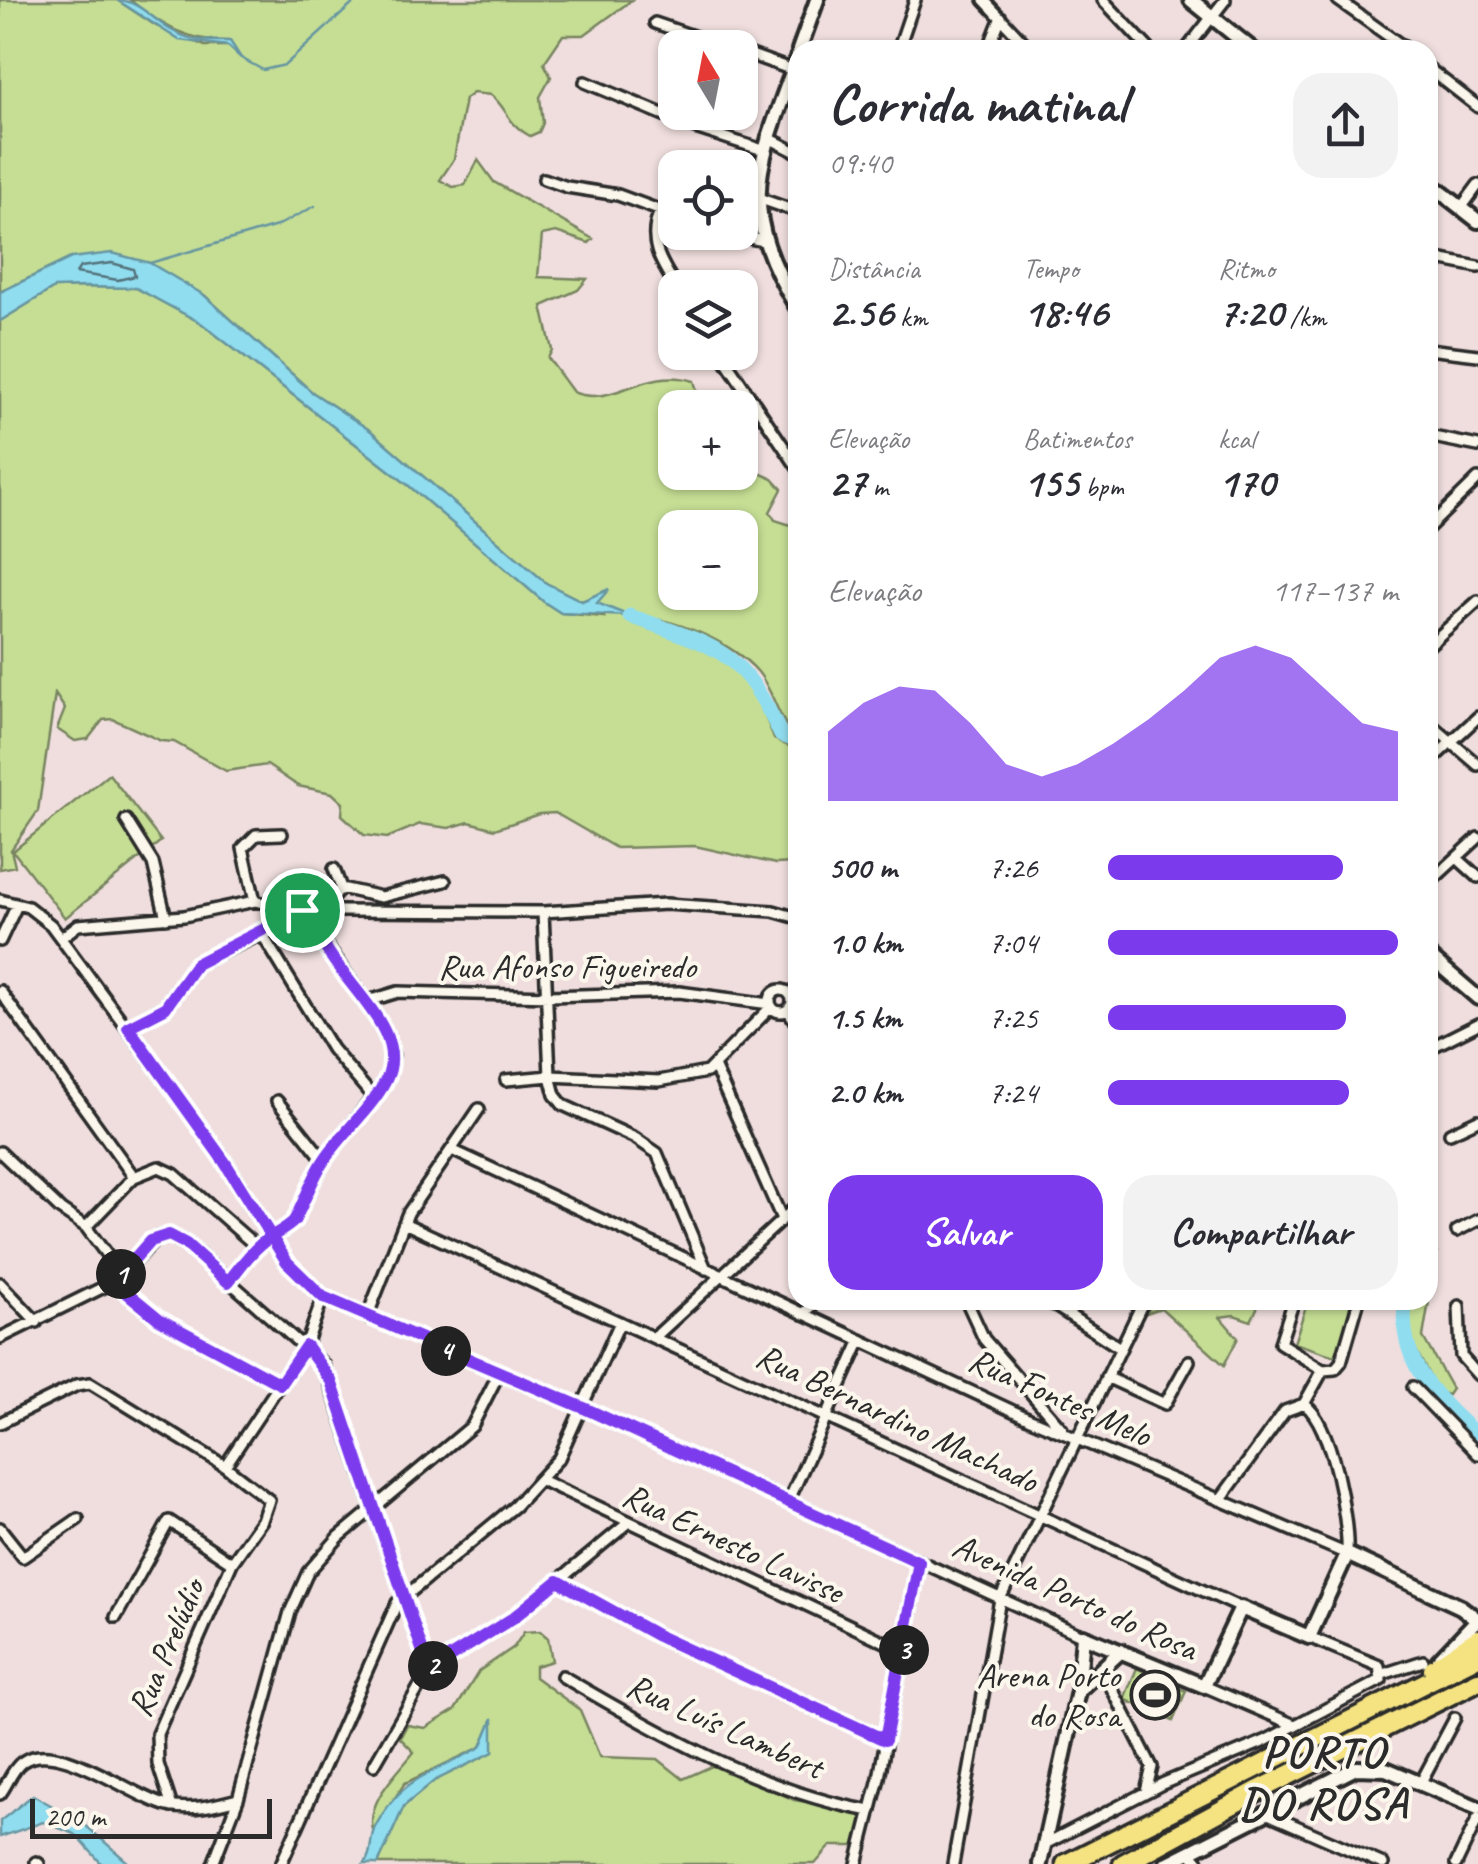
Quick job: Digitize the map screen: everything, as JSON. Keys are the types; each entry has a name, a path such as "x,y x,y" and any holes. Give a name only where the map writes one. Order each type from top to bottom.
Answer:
{"highway":[{"path":"1396,1698 1428,1665 1478,1639"},
{"path":"1066,1864 1478,1656"},
{"path":"1123,1864 1259,1790 1478,1682"},
{"path":"1259,1790 1296,1777 1478,1691"}],"main road":[{"path":"803,40 817,0"},
{"path":"1190,0 1242,40"},
{"path":"758,185 765,143 788,81"},
{"path":"1438,190 1478,220"},
{"path":"758,208 764,241 788,290"},
{"path":"1438,964 1478,998"},
{"path":"1310,1637 1348,1554"},
{"name":"Rua Fontes Melo","path":"1348,1554 1461,1607 1478,1620"},
{"path":"1204,1686 1240,1608"},
{"name":"Rua Bernardino Machado","path":"1240,1608 1310,1637"},
{"path":"1428,1665 1478,1620"},
{"path":"1037,1863 1078,1691 1083,1636"},
{"name":"Avenida Porto do Rosa","path":"1083,1636 1204,1686"},
{"path":"1078,1691 1120,1650"},
{"path":"1166,1864 1356,1768 1386,1769 1478,1808"}],"street":[{"path":"901,40 915,0"},
{"path":"984,0 1022,40"},
{"path":"1104,0 1141,40"},
{"path":"1194,40 1226,0"},
{"path":"1338,0 1394,40"},
{"path":"992,40 1000,17"},
{"path":"655,23 675,30"},
{"path":"758,58 788,69"},
{"path":"1438,76 1478,107"},
{"path":"584,82 698,129 788,150"},
{"path":"544,179 566,188 618,195 658,210"},
{"path":"1462,208 1478,186"},
{"path":"758,198 788,208"},
{"path":"658,218 653,236 655,251 666,270"},
{"path":"758,240 764,241"},
{"path":"1438,259 1478,267"},
{"path":"1438,350 1478,354"},
{"path":"732,370 788,453"},
{"path":"1438,438 1478,446"},
{"path":"1438,519 1478,479"},
{"path":"1438,637 1478,601"},
{"path":"1438,754 1478,718"},
{"path":"1438,731 1478,765"},
{"path":"126,820 153,863 166,918"},
{"path":"255,901 243,848 256,835 282,834"},
{"path":"1438,875 1478,838"},
{"path":"1456,858 1478,877"},
{"path":"334,869 341,888"},
{"path":"341,888 374,898 446,881"},
{"path":"128,1027 165,1008 196,964 331,900 341,888"},
{"path":"61,938 78,924 166,918 255,901 308,911 543,912 666,904 773,910 788,915"},
{"name":"Avenida Porto do Rosa","path":"2,903 36,912 61,938 224,1161 270,1238 298,1276 323,1297 584,1408 1083,1636"},
{"path":"0,941 17,905"},
{"path":"228,1282 257,1247 294,1221 324,1160 386,1081 393,1055 382,1026 316,930 308,911"},
{"path":"543,912 554,1095 563,1105 657,1153 706,1269"},
{"path":"262,934 332,1049 373,1097"},
{"path":"506,1080 550,1076 658,1081 715,1068 770,1005 778,990 788,993"},
{"path":"0,991 134,1177"},
{"name":"Rua Afonso Figueiredo","path":"365,1002 398,992 548,996 680,992 770,1005"},
{"path":"770,1005 779,1012 788,1010"},
{"path":"1438,1044 1478,1024"},
{"path":"715,1068 782,1218"},
{"path":"277,1101 324,1160"},
{"path":"367,1317 404,1223 479,1109"},
{"path":"1450,1133 1478,1120"},
{"name":"Rua Fontes Melo","path":"454,1151 788,1307"},
{"path":"0,1152 61,1210 86,1227 118,1278 159,1319 280,1384"},
{"path":"86,1227 134,1177 152,1168 166,1169 257,1247"},
{"path":"655,1338 788,1213"},
{"path":"1456,1231 1478,1220"},
{"name":"Rua Bernardino Machado","path":"404,1223 1240,1608"},
{"path":"0,1338 118,1278 150,1241 169,1235 186,1244 306,1346 331,1381 429,1670"},
{"path":"0,1282 36,1322"},
{"path":"0,1424 78,1384 90,1383 225,1466 306,1346 323,1297"},
{"path":"1459,1306 1461,1356 1478,1374"},
{"name":"Rua Fontes Melo","path":"794,1310 1070,1435 1348,1554"},
{"path":"803,1314 808,1310"},
{"path":"971,1310 984,1339 1070,1435"},
{"path":"1061,1310 1120,1348"},
{"path":"952,1864 1000,1599 1039,1517 1070,1435 1106,1377 1139,1310"},
{"path":"1291,1310 1280,1343 1324,1370 1335,1369 1341,1362 1355,1310"},
{"path":"282,1864 392,1611 541,1480 559,1458 620,1322"},
{"path":"788,1500 861,1340"},
{"path":"1106,1377 1165,1404 1189,1361"},
{"path":"1220,1500 1285,1411 1304,1404 1324,1370"},
{"path":"214,1864 238,1799 298,1590 319,1556 472,1426 500,1373"},
{"path":"1412,1387 1478,1454"},
{"path":"1304,1404 1320,1420 1324,1432 1341,1499 1348,1554"},
{"name":"Rua Prelúdio","path":"172,1807 158,1764 157,1734 232,1563 269,1507 266,1496 225,1466"},
{"name":"Rua Ernesto Lavisse","path":"541,1480 904,1651"},
{"path":"0,1528 22,1556 78,1519"},
{"path":"116,1617 170,1521 232,1563"},
{"path":"374,1765 429,1670 513,1618 628,1524"},
{"path":"858,1864 872,1812 919,1562"},
{"path":"558,1581 656,1635 885,1740"},
{"name":"Rua Bernardino Machado","path":"1310,1637 1379,1666 1383,1674"},
{"path":"1044,1844 1146,1792 1265,1741 1381,1680 1383,1674 1428,1665"},
{"path":"1102,1669 1152,1766 1178,1778"},
{"name":"Rua Luís Lambert","path":"562,1676 666,1736 716,1758 793,1791 872,1812"},
{"name":"Avenida Porto do Rosa","path":"1204,1686 1292,1724"},
{"path":"1420,1784 1455,1718"},
{"path":"0,1794 22,1761 53,1758 85,1767 172,1807 198,1808 238,1799"},
{"path":"1146,1792 1152,1766"},
{"path":"1263,1812 1383,1864"},
{"path":"1456,1864 1478,1818"},
{"path":"1190,1852 1200,1864"}],"green space":[{"path":"0,0 117,0 156,26 205,46 228,46 230,41 201,39 176,31 130,0 632,0 584,35 563,35 544,63 551,77 540,97 543,123 539,132 530,136 522,131 491,95 473,93 465,99 454,159 440,180 453,187 465,185 478,160 494,182 593,239 589,243 556,232 542,235 538,277 587,279 578,290 542,306 552,350 548,358 573,392 602,395 660,378 694,381 697,390 658,390 658,490 758,490 758,472 773,479 782,489 770,512 775,520 788,524 788,728 758,672 733,650 681,626 631,617 638,625 724,661 751,690 774,739 788,746 788,863 695,846 616,848 555,813 539,814 495,829 469,822 449,828 420,824 387,838 364,835 342,815 343,803 332,793 298,786 267,765 226,771 174,742 161,741 113,719 103,720 88,739 75,741 57,729 65,709 55,694 38,811 11,850 15,866 0,869 0,321 54,288 136,288 201,323 408,485 544,602 561,613 604,617 596,603 607,591 582,601 546,583 371,431 312,392 204,295 71,258 0,292"},
{"path":"109,774 161,841 65,918 13,851"},
{"path":"1163,1310 1256,1310 1251,1321 1234,1315 1220,1317 1238,1338 1224,1365"},
{"path":"1305,1310 1360,1310 1344,1359 1294,1343"},
{"path":"1409,1310 1428,1310 1423,1337 1452,1389 1448,1395 1438,1392 1408,1335"},
{"path":"540,1631 548,1638 552,1661 535,1666 535,1677 580,1710 600,1757 658,1759 683,1779 712,1766 725,1766 794,1800 859,1810 865,1816 858,1846 831,1846 815,1864 378,1864 404,1806 434,1781 493,1752 492,1721 481,1747 405,1783 373,1830 378,1798 414,1752 400,1738 407,1725 425,1728 455,1710 479,1671 514,1647 524,1632"},
{"name":"Arena Porto do Rosa","path":"1137,1668 1186,1691 1173,1721 1124,1699"}],"water":[{"path":"117,0 132,3 187,37 230,41 241,58 228,46 179,40"},
{"path":"112,253 150,263 204,295 312,392 371,431 546,583 582,601 609,589 597,603 630,616 561,613 544,602 408,485 201,323 136,288 54,288 0,321 0,292 71,258"},
{"path":"493,1718 493,1752 434,1781 404,1806 378,1864 364,1864 375,1827 396,1796 421,1777 481,1747"},
{"path":"33,1795 84,1824 130,1864 102,1864 75,1834 43,1822 0,1837 0,1821"}],"waterway":[{"path":"241,58 263,70 285,65 357,0"},
{"path":"150,263 277,226 315,206"},
{"path":"630,616 685,635 723,654 752,684 781,735 788,737"},
{"path":"1405,1310 1407,1341 1422,1377 1478,1436"}],"place":[{"name":"Arena Porto do Rosa","path":"1155,1695"}],"district":[{"name":"PORTO DO ROSA","path":"1324,1777"}],"route":[{"path":"302,910 262,934 196,964 165,1008 128,1027 224,1161 270,1238 298,1276 323,1297 584,1408 919,1562 885,1740 656,1635 558,1581 513,1618 429,1670 346,1422 331,1381 316,1355 306,1346 280,1384 159,1319 114,1282 150,1241 169,1235 186,1244 228,1282 257,1247 264,1241 270,1238 279,1234 288,1228 294,1221 324,1160 386,1081 392,1045 316,930 314,911 302,910"}]}
